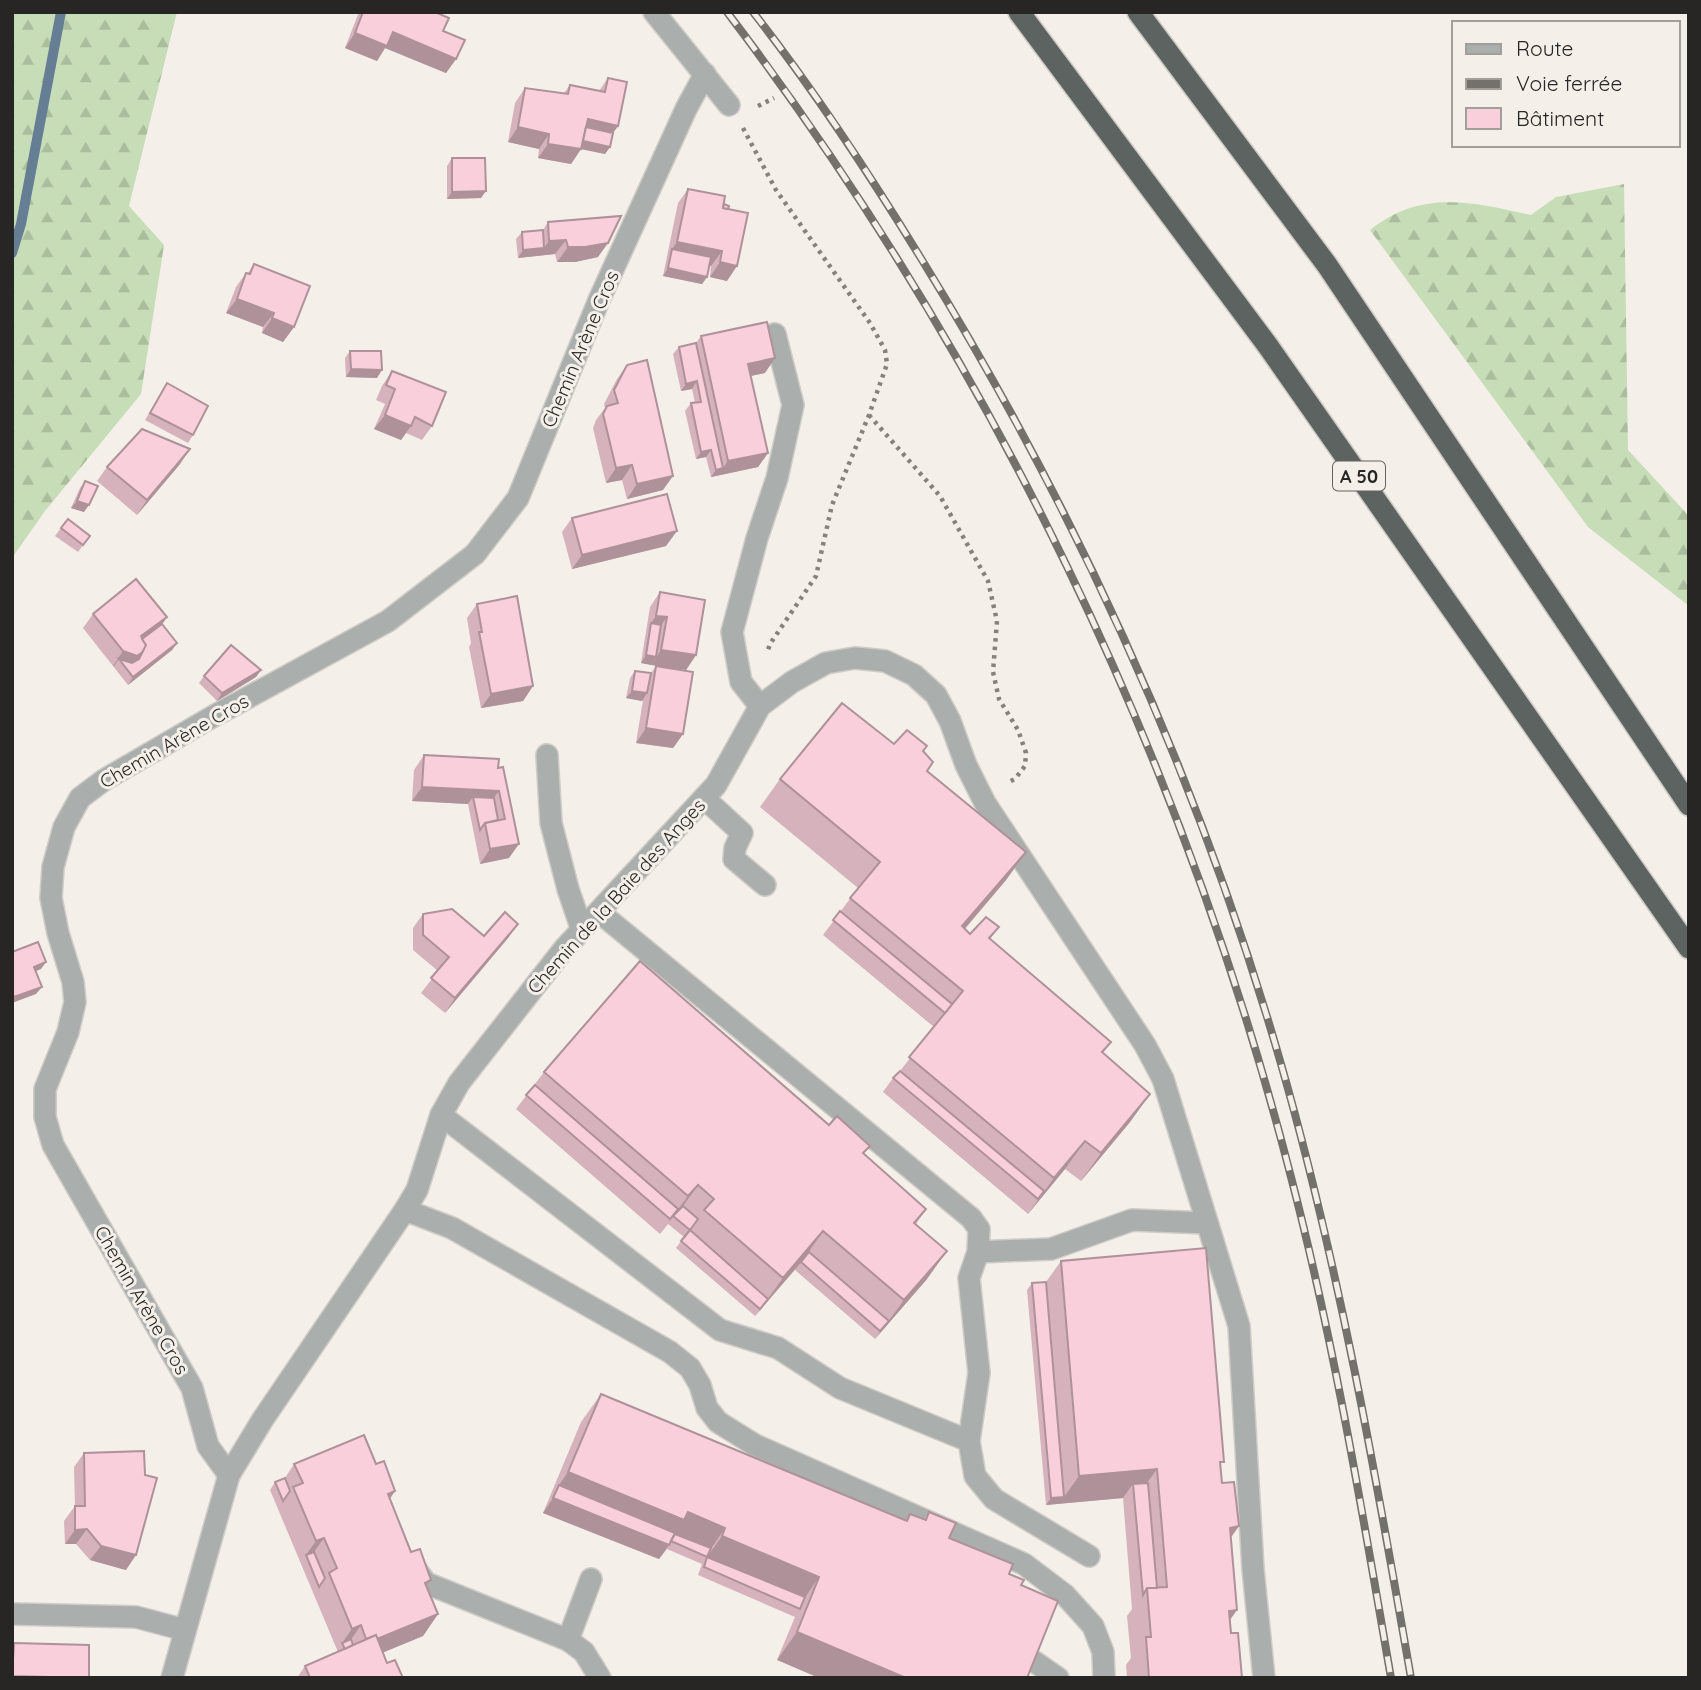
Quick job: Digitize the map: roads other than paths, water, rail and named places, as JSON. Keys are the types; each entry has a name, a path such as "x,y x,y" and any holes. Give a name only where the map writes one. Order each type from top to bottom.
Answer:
{"highway":[{"name":"A 50","path":"1019,12 1268,346 1689,948"},
{"path":"1138,12 1327,265 1689,805"}],"street":[{"path":"654,12 729,105"},
{"name":"Chemin Arène Cros","path":"229,1475 208,1446 192,1388 53,1145 45,1117 45,1089 68,1032 75,1002 73,982 51,898 53,867 65,827 80,798 104,780 388,621 475,554 518,498 599,300 686,109 705,74"},
{"path":"775,334 793,405 777,478 757,538 732,632 741,682 760,706 792,682 825,663 855,658 886,661 914,675 936,695 950,720 966,765 981,795 1138,1035 1163,1079 1239,1326 1254,1569 1264,1678"},
{"name":"Chemin de la Baie des Anges","path":"229,1475 263,1419 418,1190 441,1115 459,1083 564,949 716,785 760,706"},
{"path":"547,755 551,823 568,890 582,930"},
{"path":"704,798 741,833 734,859 765,885"},
{"path":"599,912 971,1217 979,1229 978,1252 969,1278 979,1373 969,1441 975,1476 994,1499 1089,1556"},
{"path":"441,1115 720,1330 778,1348 840,1388 969,1441"},
{"path":"405,1210 452,1228 670,1352 690,1368 700,1385 707,1408 718,1422 755,1445 1024,1564 1065,1595 1093,1626 1103,1652 1104,1678"},
{"path":"978,1252 1051,1249 1132,1220 1207,1223"},
{"path":"172,1678 229,1475"},
{"path":"404,1545 414,1570 426,1583 568,1640 584,1652 600,1678"},
{"path":"568,1640 591,1578"},
{"path":"12,1614 136,1617 185,1630"},
{"path":"1035,1662 1058,1678"}],"waterway":[{"path":"12,253 21,224 61,12"}],"railway":[{"path":"727,12 822,144 911,281 993,422 1067,567 1134,715 1194,866 1247,1021 1291,1177 1334,1364 1391,1678"},
{"path":"753,12 862,165 978,355 1032,451 1082,550 1129,650 1172,752 1249,959 1302,1140 1354,1369 1411,1678"}]}
